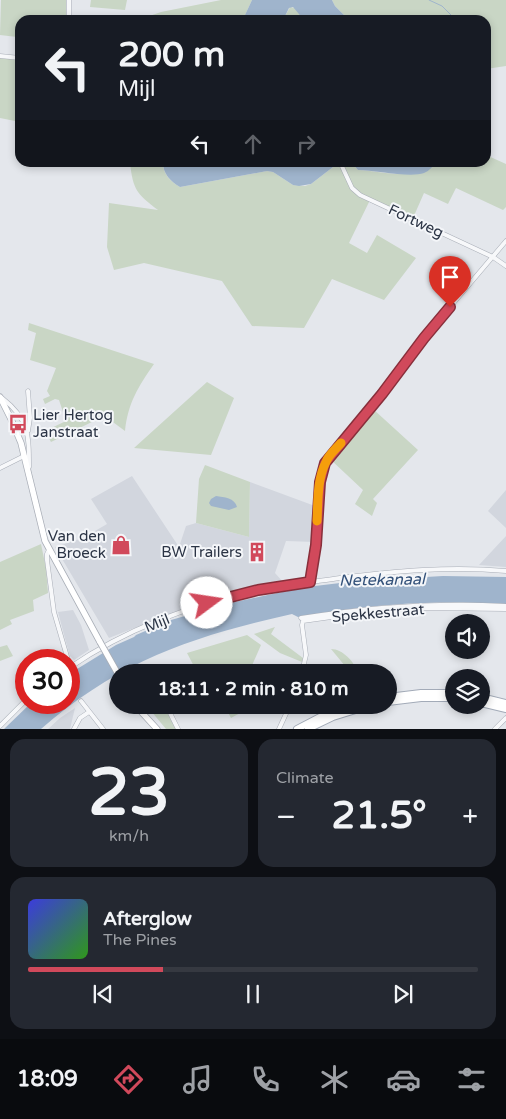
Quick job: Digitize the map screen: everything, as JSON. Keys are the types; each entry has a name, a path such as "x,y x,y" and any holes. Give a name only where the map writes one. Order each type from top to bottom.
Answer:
{"main road":[{"path":"397,695 445,693"},
{"path":"397,701 445,698"},
{"path":"490,699 506,703"},
{"path":"490,705 506,709"},
{"path":"297,729 328,714"},
{"path":"308,729 342,714"}],"street":[{"path":"68,15 69,0"},
{"path":"0,56 15,58"},
{"name":"Fortweg","path":"342,167 352,188 360,195 493,257 506,266"},
{"path":"310,582 316,545 320,482 327,459 382,394 424,338 506,241"},
{"path":"28,391 30,418 28,432 29,475"},
{"path":"0,397 12,406 28,432"},
{"path":"0,397 16,429 42,531 49,550 112,664"},
{"path":"0,468 24,456"},
{"path":"49,550 47,560 54,612 66,649"},
{"name":"Mijl","path":"80,661 116,640 148,626 207,603 258,590 369,574 432,568 506,571"},
{"path":"301,618 400,606 447,604 506,608"},
{"name":"Spekkestraat","path":"304,664 306,655 303,621 374,611 423,608 506,608"},
{"path":"82,701 103,729"},
{"path":"0,726 15,711"},
{"path":"74,729 80,718 89,712"},
{"path":"143,714 156,729"},
{"path":"170,714 178,729"},
{"path":"279,729 286,714"},
{"path":"495,729 506,718"}],"shaded area":[{"path":"132,476 179,547 186,526 196,523 249,537 250,482 315,506 315,542 286,541 275,573 283,582 244,588 205,600 109,638 55,547 83,538 107,524 91,499"},
{"path":"506,490 506,528 488,511"},
{"path":"506,536 506,567 479,565"},
{"path":"73,610 81,625 89,650 80,656 80,649 68,649 58,612"},
{"path":"66,714 74,714 70,729 48,729"}],"green space":[{"path":"1,0 66,0 66,15 15,15 15,37 0,35"},
{"path":"91,0 127,0 125,10 90,7"},
{"path":"221,0 252,0 245,15 152,15"},
{"path":"332,0 506,0 506,66 491,68 491,15 344,15"},
{"path":"290,7 295,8 300,15 286,15"},
{"path":"0,58 15,60 15,121 0,118"},
{"path":"491,157 506,164 506,207 503,210 456,188 448,204 424,193 413,218 370,200 349,243 367,253 377,235 416,258 384,300 332,279 304,328 252,326 222,281 144,263 114,270 107,247 109,203 158,210 137,191 131,167 164,167 168,177 180,187 267,171 273,172 293,185 305,186 311,184 333,167 355,167 358,170 400,174 411,174 431,167 491,167"},
{"path":"29,323 154,364 135,396 126,421 125,431 102,414 98,419 51,442 45,431 66,421 59,400 55,399 45,404 43,399 50,396 47,391 56,368 30,360 36,333 28,330"},
{"path":"207,382 234,398 211,455 134,448"},
{"path":"373,409 418,450 373,499 377,503 372,516 355,504 363,490 330,459"},
{"path":"205,465 250,482 249,537 196,523 199,479"},
{"path":"41,544 46,568 48,593 33,600 34,611 10,620 12,624 0,630 0,562"},
{"path":"275,627 271,634 303,658 302,662 280,653 254,634"},
{"path":"247,635 261,645 253,664 193,664 187,653"},
{"path":"7,645 13,656 0,661 0,647"},
{"path":"331,649 340,651 354,664 343,664"},
{"path":"154,714 168,714 176,729 166,729"},
{"path":"229,714 238,714 231,718"}],"water":[{"path":"252,0 332,0 344,15 300,15 293,7 289,8 286,15 245,15"},
{"path":"164,167 333,167 311,184 299,186 293,185 273,172 267,171 180,187 168,177"},
{"path":"355,167 432,167 424,173 410,175 358,170"},
{"path":"216,496 232,500 237,507 229,510 211,506 209,503 211,499"},
{"name":"Netekanaal","path":"443,576 506,577 506,604 409,604 298,617 292,614 256,622 190,642 139,664 109,664 109,680 80,698 80,667 116,645 171,620 230,603 277,593 357,581"},
{"path":"20,714 59,714 41,729 4,729"}],"waterway":[{"path":"429,0 442,6 451,15"}],"slow traffic":[{"path":"317,521 323,468 327,459 341,443"}],"place":[{"name":"Lier Hertog Janstraat","path":"18,424"},
{"name":"Van den Broeck","path":"121,545"},
{"name":"BW Trailers","path":"257,552"}],"route":[{"path":"207,603 258,590 310,582 316,545 320,482 325,463 370,410 424,338 450,307"}]}
